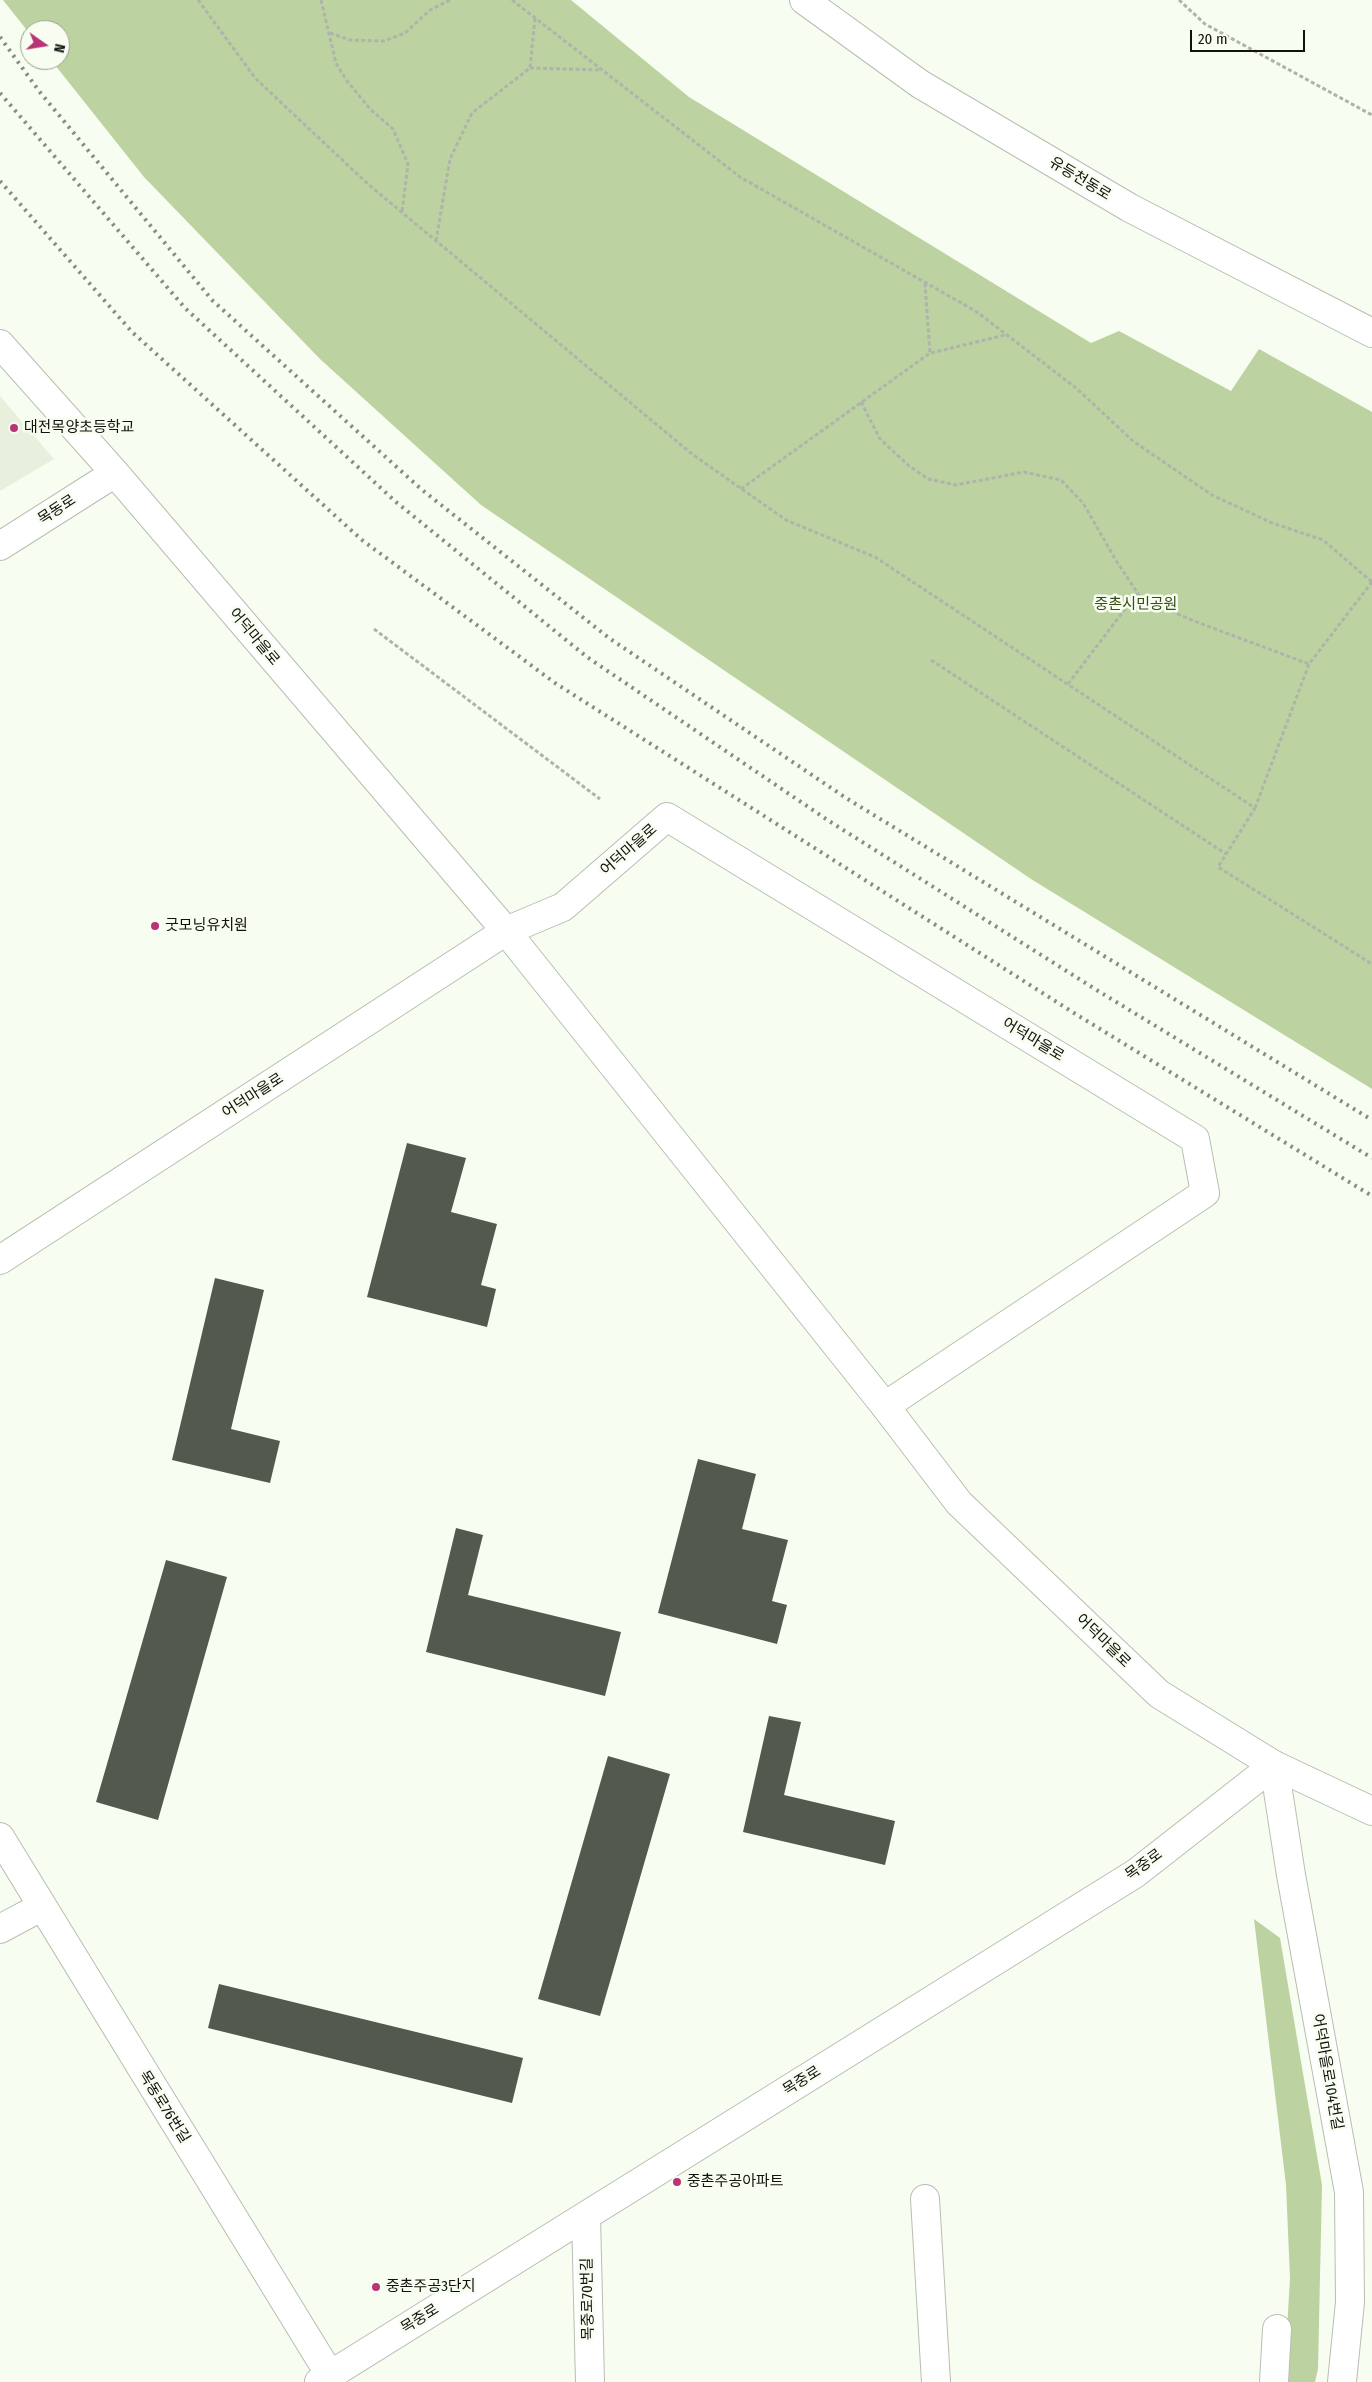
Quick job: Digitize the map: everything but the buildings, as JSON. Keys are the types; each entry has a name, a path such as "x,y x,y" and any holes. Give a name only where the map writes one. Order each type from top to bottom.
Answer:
{"street":[{"name":"유등천동로","path":"804,0 920,84 1130,208 1372,333"},
{"name":"어덕마을로","path":"0,344 115,473 506,932 885,1406 959,1503 1159,1694 1274,1765 1372,1812"},
{"name":"목동로","path":"0,546 115,473"},
{"name":"어덕마을로","path":"0,1260 506,932 563,907 667,817 1195,1139 1205,1194 885,1406"},
{"name":"목중로","path":"324,2379 1136,1873 1274,1765"},
{"name":"어덕마을로104번길","path":"1274,1765 1291,1875 1349,2192 1350,2302 1342,2382"},
{"name":"목동로76번길","path":"0,1837 324,2379"},
{"path":"0,1928 41,1907"},
{"path":"925,2199 936,2382"},
{"name":"목중로70번길","path":"586,2216 590,2382"},
{"path":"1274,2382 1277,2329"}],"path":[{"path":"198,0 255,78 369,185 692,454 786,520 875,557 1255,808"},
{"path":"321,0 336,63 347,81 370,109 393,129 408,164 402,212"},
{"path":"330,33 350,40 384,41 405,33 430,10 450,0"},
{"path":"512,0 740,177 977,312 1076,388 1133,441 1204,490 1272,523 1323,540 1372,582 1309,664 1255,808 1218,867 1372,964"},
{"path":"1178,0 1205,24 1372,115"},
{"path":"530,68 535,18"},
{"path":"436,241 450,158 472,113 530,68 602,70"},
{"path":"925,283 930,352"},
{"path":"741,489 930,352 1005,334"},
{"path":"861,402 880,439 908,465 928,479 956,485 1024,472 1061,480 1083,503 1117,562 1142,598 1194,622 1309,664"},
{"path":"1068,684 1138,592"},
{"path":"374,629 600,799"},
{"path":"931,660 1226,854"}],"shaded area":[{"name":"대전목양초등학교","path":"0,396 54,459 0,491"}],"green space":[{"name":"중촌시민공원","path":"3,0 571,0 689,97 1091,343 1119,331 1231,391 1259,349 1372,412 1372,1089 1031,879 481,505 320,359 144,177 59,70 70,70 70,20 20,21"},
{"path":"1254,1919 1280,1938 1322,2185 1318,2369 1315,2382 1284,2382 1290,2278 1286,2185"}],"railway":[{"path":"0,37 39,91 212,300 421,489 609,638 846,798 1372,1120"},
{"path":"0,93 185,308 396,502 587,657 829,821 1095,989 1372,1158"},
{"path":"0,181 132,332 362,540 555,683 1074,1013 1372,1196"}],"place":[{"name":"대전목양초등학교","path":"14,428"},
{"name":"굿모닝유치원","path":"155,926"},
{"name":"중촌주공아파트","path":"677,2182"},
{"name":"중촌주공3단지","path":"376,2287"}]}
